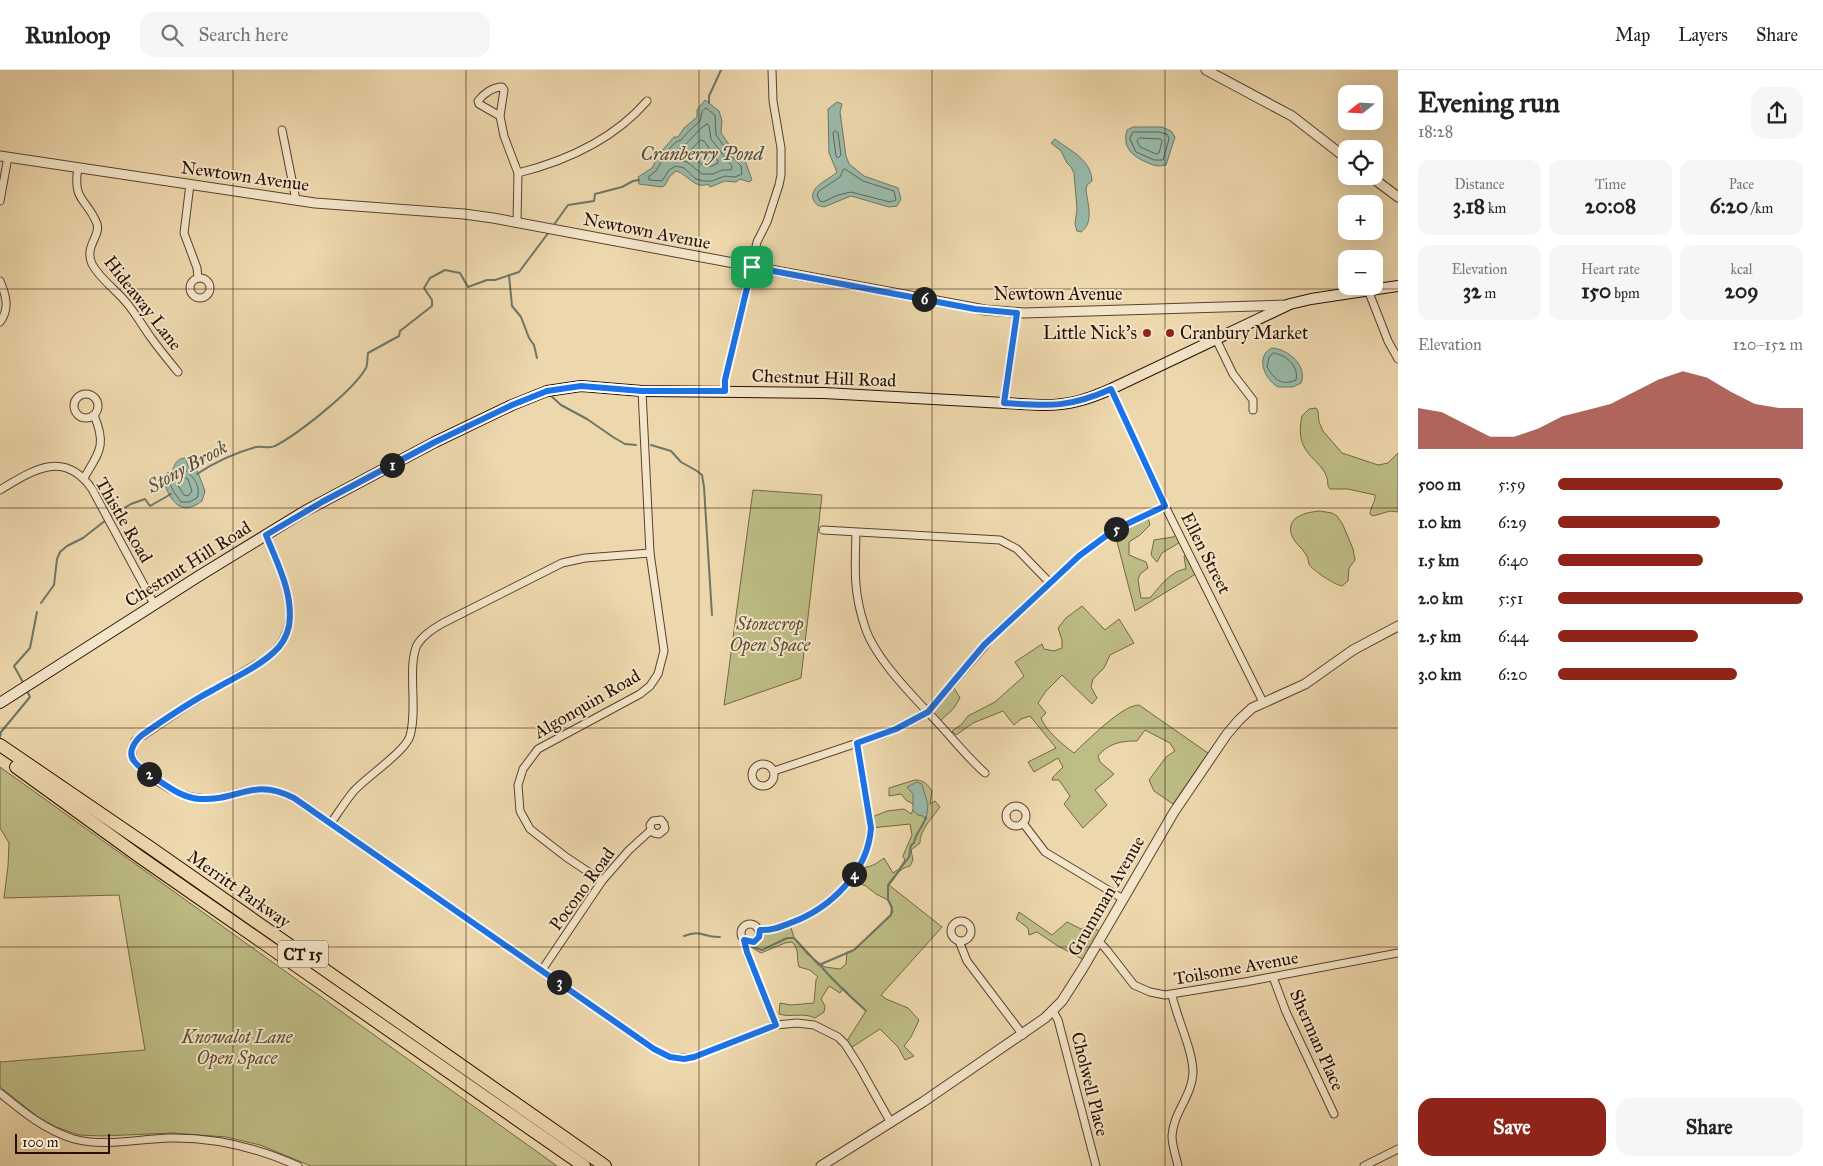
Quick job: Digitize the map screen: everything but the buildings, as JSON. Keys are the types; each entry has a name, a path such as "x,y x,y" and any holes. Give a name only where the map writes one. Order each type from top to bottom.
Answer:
{"highway":[{"name":"Merritt Parkway","path":"0,746 156,852 605,1166"},
{"name":"Merritt Parkway","path":"0,756 140,857 584,1166"}],"main road":[{"name":"Newtown Avenue","path":"1383,288 1398,286"},
{"name":"Newtown Avenue","path":"1290,304 1338,295"},
{"name":"Chestnut Hill Road","path":"0,703 154,604 314,506 421,450 533,396 552,390 581,386 642,391 842,394 1066,405 1111,389 1290,304"}],"street":[{"path":"725,391 725,380 757,242 767,222 779,185 781,148 773,101 772,70"},
{"path":"1206,70 1292,116 1338,152"},
{"path":"500,116 479,104 478,101 495,88 502,87 504,90 500,116 504,136 518,173 517,222"},
{"path":"518,173 553,163 585,149 611,132 647,101"},
{"path":"282,130 296,200"},
{"path":"0,201 4,156"},
{"name":"Newtown Avenue","path":"4,156 334,205 464,214 517,222 975,309 1017,313 1290,304"},
{"name":"Hideaway Lane","path":"78,168 76,180 78,194 98,226 97,234 92,240 90,249 92,264 125,301 152,340 178,372"},
{"path":"190,184 184,233 197,268 198,278"},
{"path":"1382,185 1398,197"},
{"path":"0,281 6,303 6,313 0,322"},
{"path":"1370,295 1388,341 1398,359"},
{"path":"1004,403 1017,313"},
{"path":"1216,339 1234,374 1253,400 1253,410"},
{"name":"Ellen Street","path":"1111,389 1165,506 1264,702"},
{"name":"Algonquin Road","path":"602,881 560,853 530,829 520,811 518,785 523,769 538,749 640,694 650,686 658,674 663,658 663,642 650,553 642,391"},
{"path":"84,478 100,451 101,434 94,415"},
{"name":"Thistle Road","path":"0,490 36,469 48,466 63,467 79,474 84,478 106,515 154,604"},
{"path":"774,771 896,729 928,712 984,645 1096,542 1114,530 1165,506"},
{"path":"824,530 1000,540 1017,549 1050,583"},
{"path":"856,533 855,584 858,605 868,636 891,669 985,773"},
{"path":"266,535 290,602 289,628 282,643 274,653 261,662 208,692 134,742 132,758 141,769 172,791 199,799 215,798 262,788 280,791 294,798 654,1049 670,1057 684,1059 694,1057 776,1025 797,1023 814,1025 838,1037 852,1053 891,1123"},
{"path":"331,823 353,792 409,738 414,711 414,658 417,646 424,636 453,618 562,563 585,558 650,553"},
{"name":"Grumman Avenue","path":"821,1166 891,1123 1023,1035 1053,1011 1062,1001 1099,942 1174,812 1227,734 1246,714 1264,702 1304,684 1354,650 1398,626"},
{"path":"776,1025 747,952 741,931 744,926 753,924 760,930 772,930 808,917 820,910 850,880 866,854 870,842 871,828 857,743"},
{"path":"1022,823 1045,852 1123,899"},
{"name":"Pocono Road","path":"542,970 602,881 629,850 650,830"},
{"path":"744,940 754,942 759,937 760,930"},
{"path":"959,941 967,960 1023,1035"},
{"name":"Toilsome Avenue","path":"1099,942 1131,981 1139,988 1157,994 1172,994 1273,977 1398,953"},
{"name":"Sherman Place","path":"1273,977 1286,1012 1334,1114"},
{"path":"1172,994 1193,1069 1192,1084 1172,1134 1178,1166"},
{"name":"Cholwell Place","path":"1053,1011 1058,1020 1096,1166"},
{"path":"0,1093 35,1121 60,1134 76,1139 94,1142 171,1138 234,1144 298,1166"},
{"path":"1364,1166 1398,1149"}],"green space":[{"path":"1316,408 1323,431 1342,453 1378,465 1388,463 1398,453 1398,512 1390,511 1373,516 1370,514 1375,495 1348,489 1330,489 1323,469 1306,450 1300,430 1302,416 1309,409"},
{"name":"Stonecrop Open Space","path":"753,490 822,495 801,678 724,705"},
{"path":"1320,511 1337,516 1353,549 1355,560 1349,568 1348,581 1342,586 1329,580 1311,567 1306,554 1294,540 1291,531 1291,525 1297,517"},
{"path":"1147,514 1150,525 1129,542 1129,555 1146,562 1148,568 1140,574 1138,580 1141,598 1150,598 1171,576 1176,572 1186,569 1184,556 1189,554 1199,572 1135,611 1114,530"},
{"path":"1179,533 1182,541 1162,553 1157,562 1151,555 1154,540 1173,537"},
{"path":"1082,606 1105,630 1119,619 1134,643 1110,655 1104,668 1093,679 1091,687 1097,698 1092,704 1062,675 1046,691 1038,703 1046,713 1041,718 1043,723 1051,733 1074,753 1114,717 1139,705 1208,753 1173,804 1154,791 1149,780 1166,757 1175,751 1170,743 1145,730 1137,741 1121,742 1106,748 1098,756 1100,762 1114,774 1095,790 1107,805 1083,828 1064,804 1070,796 1059,780 1052,780 1063,767 1058,758 1034,772 1028,762 1056,748 1030,716 1021,719 1014,725 1003,711 973,723 956,735 952,731 962,724 968,716 995,702 1024,676 1015,662 1042,644 1044,649 1054,651 1062,648 1062,640 1058,628 1066,618"},
{"path":"951,683 960,698 954,708 938,723 928,712"},
{"name":"Knowalot Lane Open Space","path":"0,767 557,1166 311,1166 260,1145 226,1137 172,1133 79,1135 56,1127 38,1117 0,1087 0,1061 145,1050 119,895 4,898 9,843 0,828"},
{"path":"915,780 927,784 932,791 930,804 935,801 940,807 924,829 920,843 911,850 913,860 910,866 900,871 889,885 942,927 881,995 908,1008 919,1020 911,1037 904,1046 914,1056 905,1060 898,1047 880,1029 849,1049 845,1044 866,1011 843,988 840,993 829,986 821,999 825,1006 824,1012 815,1018 806,1015 779,1014 780,1003 791,1005 814,1003 816,980 818,977 810,970 799,967 797,951 792,942 761,953 751,947 747,953 747,941 754,941 760,934 790,924 794,938 807,954 825,967 840,969 846,964 847,952 854,950 893,912 888,900 866,886 850,880 860,866 869,867 884,858 893,873 899,869 905,860 903,856 912,835 910,824 871,828 870,818 887,811 904,809 911,814 914,808 913,804 901,794 889,796 889,788"},
{"path":"1019,912 1052,935 1067,922 1081,929 1090,925 1103,934 1084,960 1037,932 1029,935 1028,928 1016,919"}],"water":[{"name":"Cranberry Pond","path":"705,100 719,111 722,121 721,133 735,153 746,163 752,180 749,182 740,179 736,182 725,181 710,187 708,184 699,185 676,171 662,187 639,184 638,177 652,168 660,153 674,137 678,137 684,128 697,117 697,110"},
{"path":"837,102 842,104 840,112 846,156 849,164 864,176 898,188 901,199 897,206 889,207 851,196 824,207 814,201 813,196 816,188 837,172 829,153 828,109"},
{"path":"1133,127 1162,127 1171,131 1175,137 1166,165 1158,166 1141,160 1129,150 1126,141 1127,130"},
{"path":"1055,139 1079,156 1091,173 1092,181 1087,185 1086,189 1089,218 1088,223 1081,232 1077,231 1075,224 1077,209 1074,173 1061,151 1051,143"},
{"path":"1272,348 1290,355 1295,360 1302,370 1301,383 1293,387 1278,387 1269,379 1263,368 1263,362 1264,356"},
{"path":"185,458 188,466 197,470 205,491 202,501 192,507 185,508 172,499 166,489 163,478 167,473 172,472 178,461"},
{"path":"917,782 922,784 928,805 926,820 923,816 913,811 913,794 907,787"}],"waterway":[{"name":"Stony Brook","path":"709,103 709,96 721,70"},
{"name":"Stony Brook","path":"553,226 568,205 594,201 595,194 622,187 639,180"},
{"name":"Stony Brook","path":"197,474 240,452 256,447 275,446 297,432 338,400 367,366 368,353 399,336 400,331 432,306 432,300 424,288 430,278 445,270 460,273 468,287 519,272 549,232"},
{"path":"509,275 512,306 521,317 529,338 534,345 537,358"},
{"path":"549,394 561,405 587,419 613,437 625,444 636,445"},
{"path":"651,445 671,451 681,462 702,475 712,615"},
{"name":"Stony Brook","path":"109,517 131,504 145,499 150,506 171,494"},
{"name":"Stony Brook","path":"41,603 54,585 57,559 60,552 83,538 106,520"},
{"name":"Stony Brook","path":"24,684 14,666 30,648 37,612"},
{"name":"Stony Brook","path":"0,737 1,732 30,697 27,691"},
{"path":"753,947 762,950 787,938 794,938 819,965 854,950 891,915 892,907 888,900 888,885 909,857 911,845 914,843 926,817"},
{"path":"684,936 695,933 720,937"},
{"path":"820,965 866,1011"}],"place":[{"name":"Little Nick's","path":"1147,333"},
{"name":"Cranbury Market","path":"1170,333"}],"route":[{"path":"752,267 975,309 1017,313 1004,403 1049,406 1066,405 1111,389 1165,506 1114,530 1079,556 984,645 928,712 896,729 857,743 871,828 870,842 860,866 838,894 820,910 808,917 772,930 760,930 759,937 754,942 744,940 776,1025 694,1057 684,1059 670,1057 654,1049 294,798 280,791 262,788 215,798 199,799 186,796 172,791 141,769 132,758 132,748 134,742 142,735 208,692 261,662 274,653 282,643 289,628 290,602 266,535 322,502 435,442 512,405 547,391 581,386 642,391 725,391 725,380 752,267"}]}
